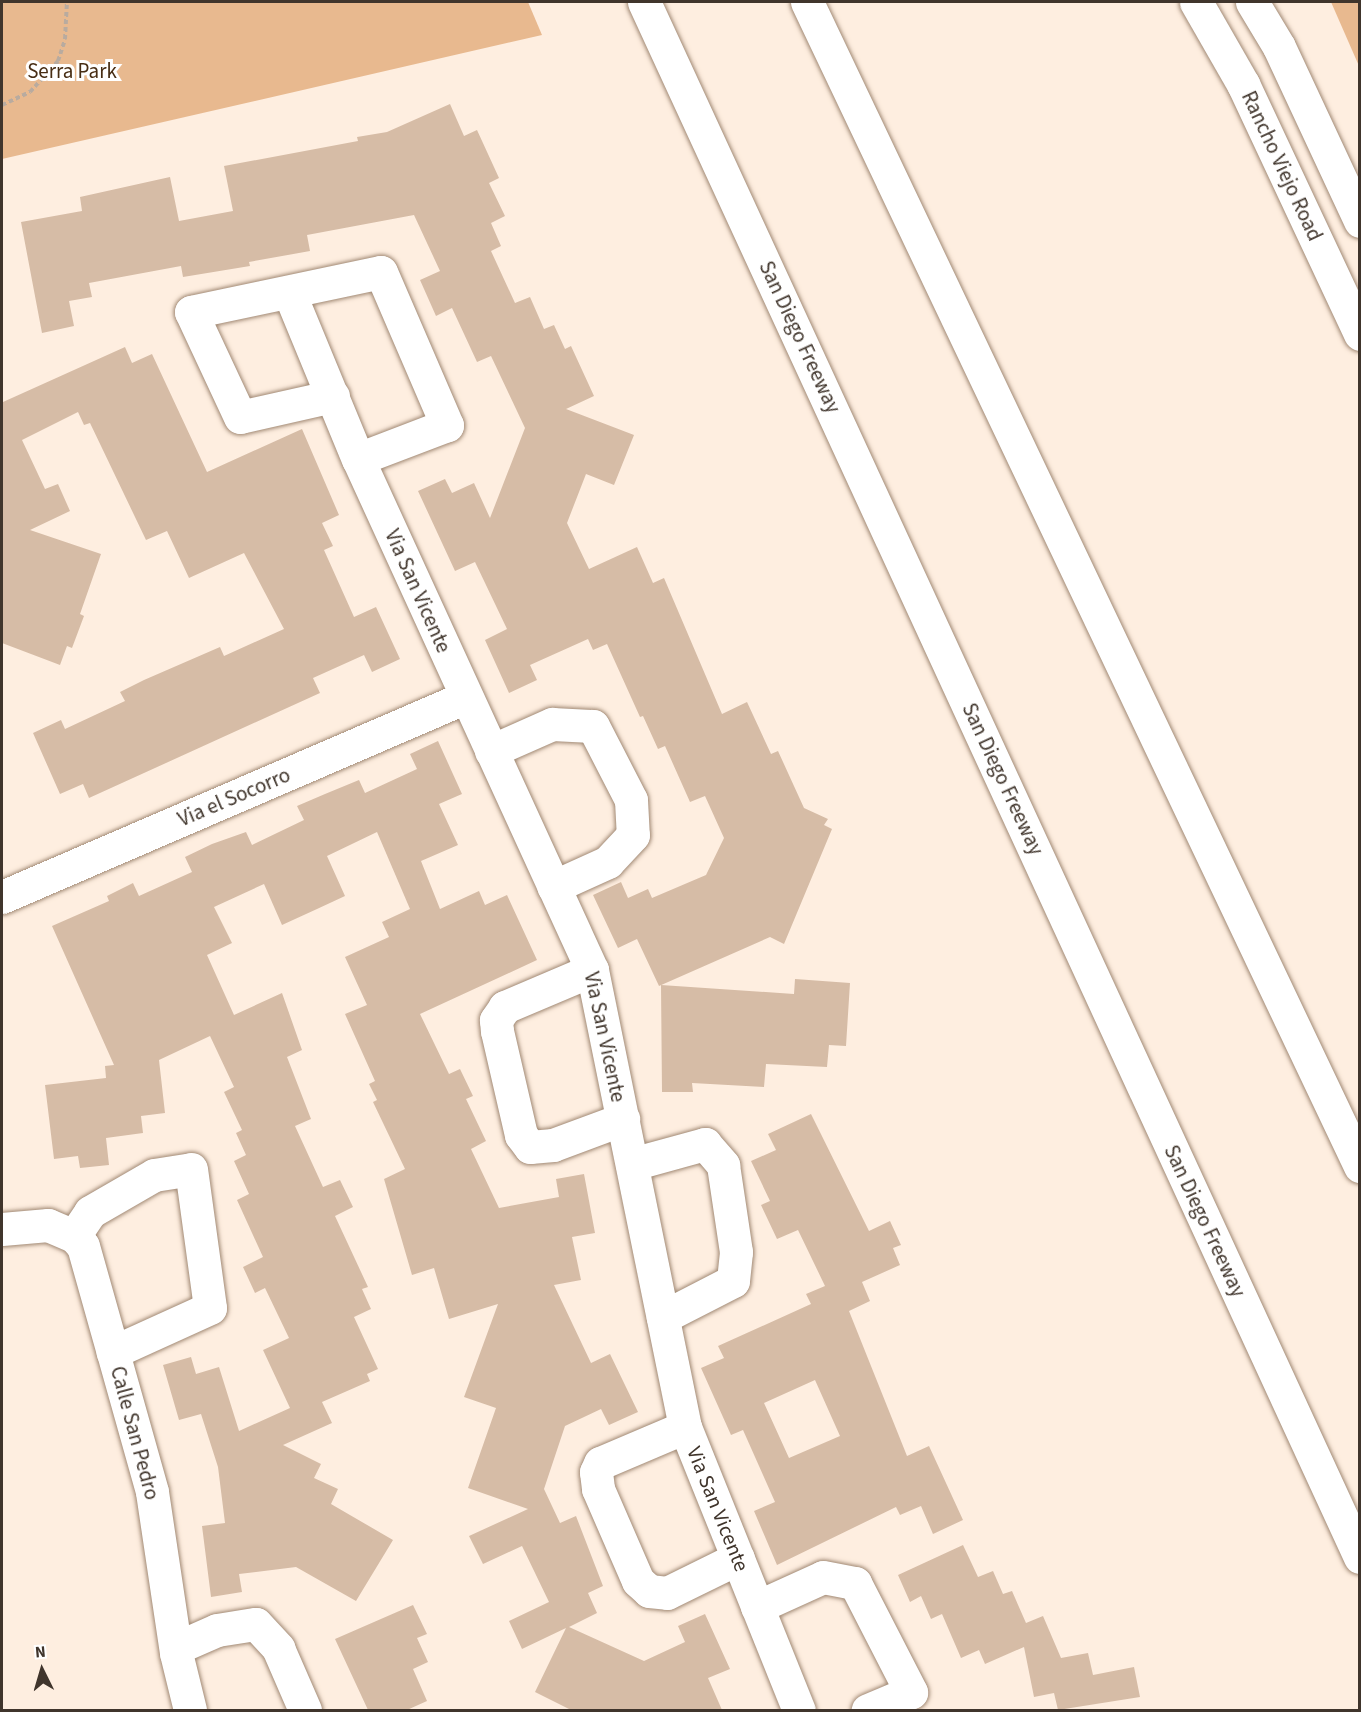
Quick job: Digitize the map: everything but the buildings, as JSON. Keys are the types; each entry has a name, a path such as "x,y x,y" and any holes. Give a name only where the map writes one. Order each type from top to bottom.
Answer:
{"main road":[{"name":"San Diego Freeway","path":"644,2 1359,1557"},
{"path":"807,2 1359,1166"},
{"name":"Rancho Viejo Road","path":"1196,2 1248,94 1359,334"},
{"path":"1252,2 1280,47 1359,221"},
{"path":"333,396 240,417 192,312 381,272 447,425 358,459"},
{"name":"Via San Vicente","path":"289,292 358,459 592,970 685,1427 799,1710"},
{"name":"Via el Socorro","path":"2,897 466,697"},
{"path":"491,751 552,724 593,726 631,800 633,835 608,862 553,887"},
{"path":"592,970 505,1007 496,1020 497,1031 520,1135 530,1146 553,1144 622,1119"},
{"path":"632,1164 705,1144 723,1165 736,1252 733,1281 663,1317"},
{"path":"2,1229 48,1225 74,1236 90,1212 154,1175 190,1169 210,1308 113,1352"},
{"name":"Calle San Pedro","path":"74,1236 84,1246 152,1492 176,1648 190,1710"},
{"path":"685,1427 600,1463 596,1472 597,1489 629,1562 649,1591 667,1593 738,1558"},
{"path":"757,1607 823,1577 855,1584 911,1692 868,1710"},
{"path":"176,1648 217,1630 256,1624 278,1648 305,1710"}],"path":[{"path":"2,105 30,92 58,61 65,39 67,2"}],"green space":[{"name":"Serra Park","path":"2,2 528,2 542,35 2,159"},
{"path":"1331,2 1359,2 1359,66"}]}
